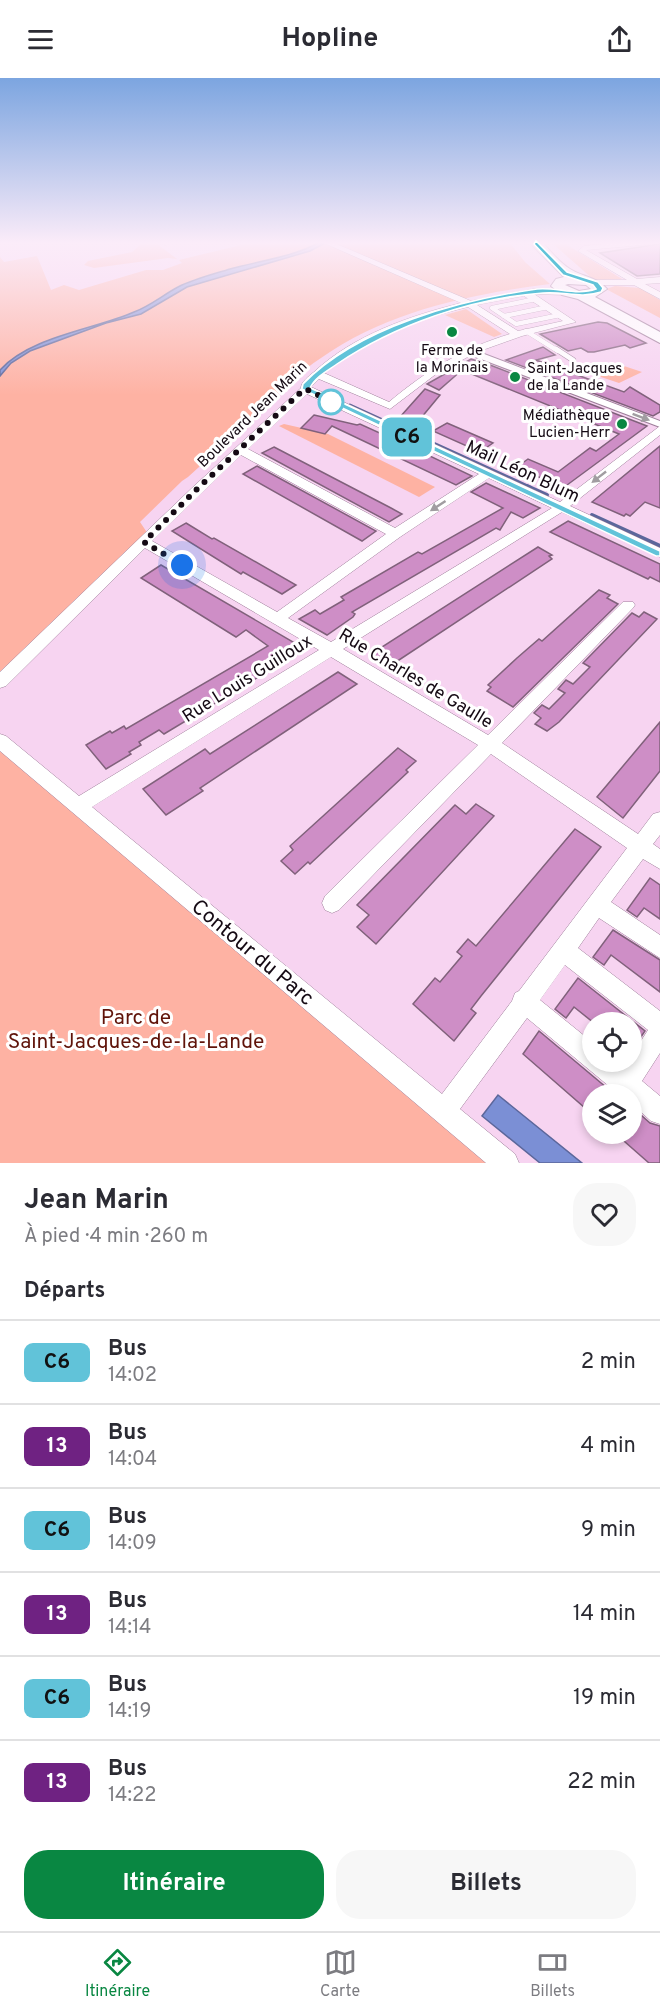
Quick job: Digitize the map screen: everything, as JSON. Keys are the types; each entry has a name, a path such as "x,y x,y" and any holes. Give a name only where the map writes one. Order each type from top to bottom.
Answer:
{"main road":[{"path":"571,294 660,338"},
{"path":"600,294 604,300 660,332"}],"street":[{"path":"446,294 470,304 516,334"},
{"name":"Boulevard Jean Marin","path":"141,546 306,389 305,386 317,374 344,355 381,334 424,317 470,304 523,294"},
{"path":"317,374 390,406 438,367 468,351 526,331 571,322 527,294"},
{"path":"468,351 660,424"},
{"name":"Mail Léon Blum","path":"306,389 660,554"},
{"name":"Rue Louis Guilloux","path":"78,806 560,508 660,429"},
{"path":"240,450 395,534"},
{"path":"276,620 395,534 487,474"},
{"path":"0,682 141,546"},
{"name":"Rue Charles de Gaulle","path":"141,546 331,649 489,743 660,860"},
{"path":"332,903 628,604"},
{"name":"Contour du Parc","path":"0,741 506,1163"},
{"path":"444,1111 562,950 612,915 640,847 660,820"},
{"path":"612,915 660,948"},
{"path":"562,950 658,1021"},
{"path":"523,1001 582,1049"},
{"path":"642,1043 658,1021"},
{"path":"621,1082 658,1021"},
{"path":"610,1072 660,1112"}],"lane":[{"path":"536,299 492,308 516,324 560,315"},
{"path":"504,316 548,307"},
{"path":"526,331 573,360"}],"green space":[{"path":"0,294 487,294 431,307 374,328 347,342 292,380 140,522 150,537 0,682"},
{"path":"615,294 649,294 660,300 660,318"},
{"path":"466,309 502,334 494,337 445,315"},
{"path":"615,363 642,372 619,383 586,372"},
{"path":"284,424 328,434 435,487 419,497 279,426"},
{"name":"Parc de Saint-Jacques-de-la-Lande","path":"0,741 506,1163 0,1163"}],"water":[{"path":"167,294 176,294 141,314 106,323 30,351 11,363 0,376 0,370 13,358 28,349 45,341 146,307"},
{"path":"498,1095 582,1163 540,1163 482,1116"}],"building":[{"path":"598,322 607,323 646,343 630,348 625,345 594,352 581,348 568,351 540,334"},
{"path":"543,347 555,355 536,360 624,392 630,387 660,405 660,412 653,416 506,360"},
{"path":"471,359 647,426 563,488 517,467 528,459 558,472 590,448 596,451 619,434 462,370 439,390 427,384"},
{"path":"425,389 440,395 416,424 400,417"},
{"path":"314,415 360,424 404,444 397,453 409,446 472,476 456,485 332,426 325,434 301,428"},
{"path":"447,423 493,443 480,452 433,431"},
{"path":"660,446 660,508 645,502 630,516 626,514 624,516 592,502"},
{"path":"274,447 402,514 389,522 262,453"},
{"path":"257,466 376,531 362,541 243,474"},
{"path":"486,483 540,508 523,518 511,512 500,530 496,528 352,612 355,614 353,617 327,635 299,619 315,610 320,614 344,600 341,597 418,552 422,554 503,508 471,492"},
{"path":"568,521 660,564 660,582 650,577 648,579 550,532"},
{"path":"186,523 296,585 282,594 243,572 241,574 172,531"},
{"path":"538,547 552,555 549,556 552,559 399,660 394,662 389,659 383,663 371,654"},
{"path":"161,565 305,649 164,734 159,730 139,742 141,745 129,752 131,754 106,769 86,745 110,731 112,733 124,726 126,729 268,646 246,630 236,637 141,578"},
{"path":"599,590 610,595 607,598 618,604 513,707 487,691 491,687 488,685 517,658 539,639 542,641"},
{"path":"644,612 657,619 559,722 547,731 535,724 541,718 534,713 542,705 549,709 565,693 558,689 566,680 573,684 590,667 583,663 632,613 639,617"},
{"path":"338,672 357,684 200,788 203,791 166,815 143,789 205,749 210,754"},
{"path":"660,722 660,771 623,818 597,797"},
{"path":"398,748 416,761 406,770 408,772 310,864 308,862 295,874 281,861 293,850 290,846"},
{"path":"476,804 494,816 376,944 357,927 369,915 357,905 455,805 466,814"},
{"path":"575,829 601,847 471,1009 476,1013 454,1041 413,1004 435,978 440,982 462,956 457,952 468,939 476,946"},
{"path":"650,878 660,885 660,919 644,908 637,917 627,910"},
{"path":"613,930 660,960 660,992 611,955 604,965 593,957"},
{"path":"578,978 621,1012 582,1013 574,1007 566,1018 555,1009"},
{"path":"539,1031 582,1067 582,1072 588,1072 602,1084 582,1084 582,1105 523,1054"},
{"path":"642,1116 650,1123 660,1126 660,1163 649,1163 627,1144 642,1144"}],"waterway":[{"path":"350,405 530,487"},
{"path":"527,486 547,495"},
{"path":"592,515 660,546"}],"bus line":[{"name":"C6","path":"523,294 457,306 391,330 338,358 317,374 305,386 306,389 660,553"},
{"name":"C6","path":"575,294 592,294"}],"place":[{"name":"Ferme de la Morinais","path":"452,332"},
{"name":"Saint-Jacques de la Lande","path":"515,377"},
{"name":"Médiathèque Lucien-Herr","path":"622,424"}],"route":[{"path":"182,565 144,542 300,393 306,389 336,404 331,402"}]}
